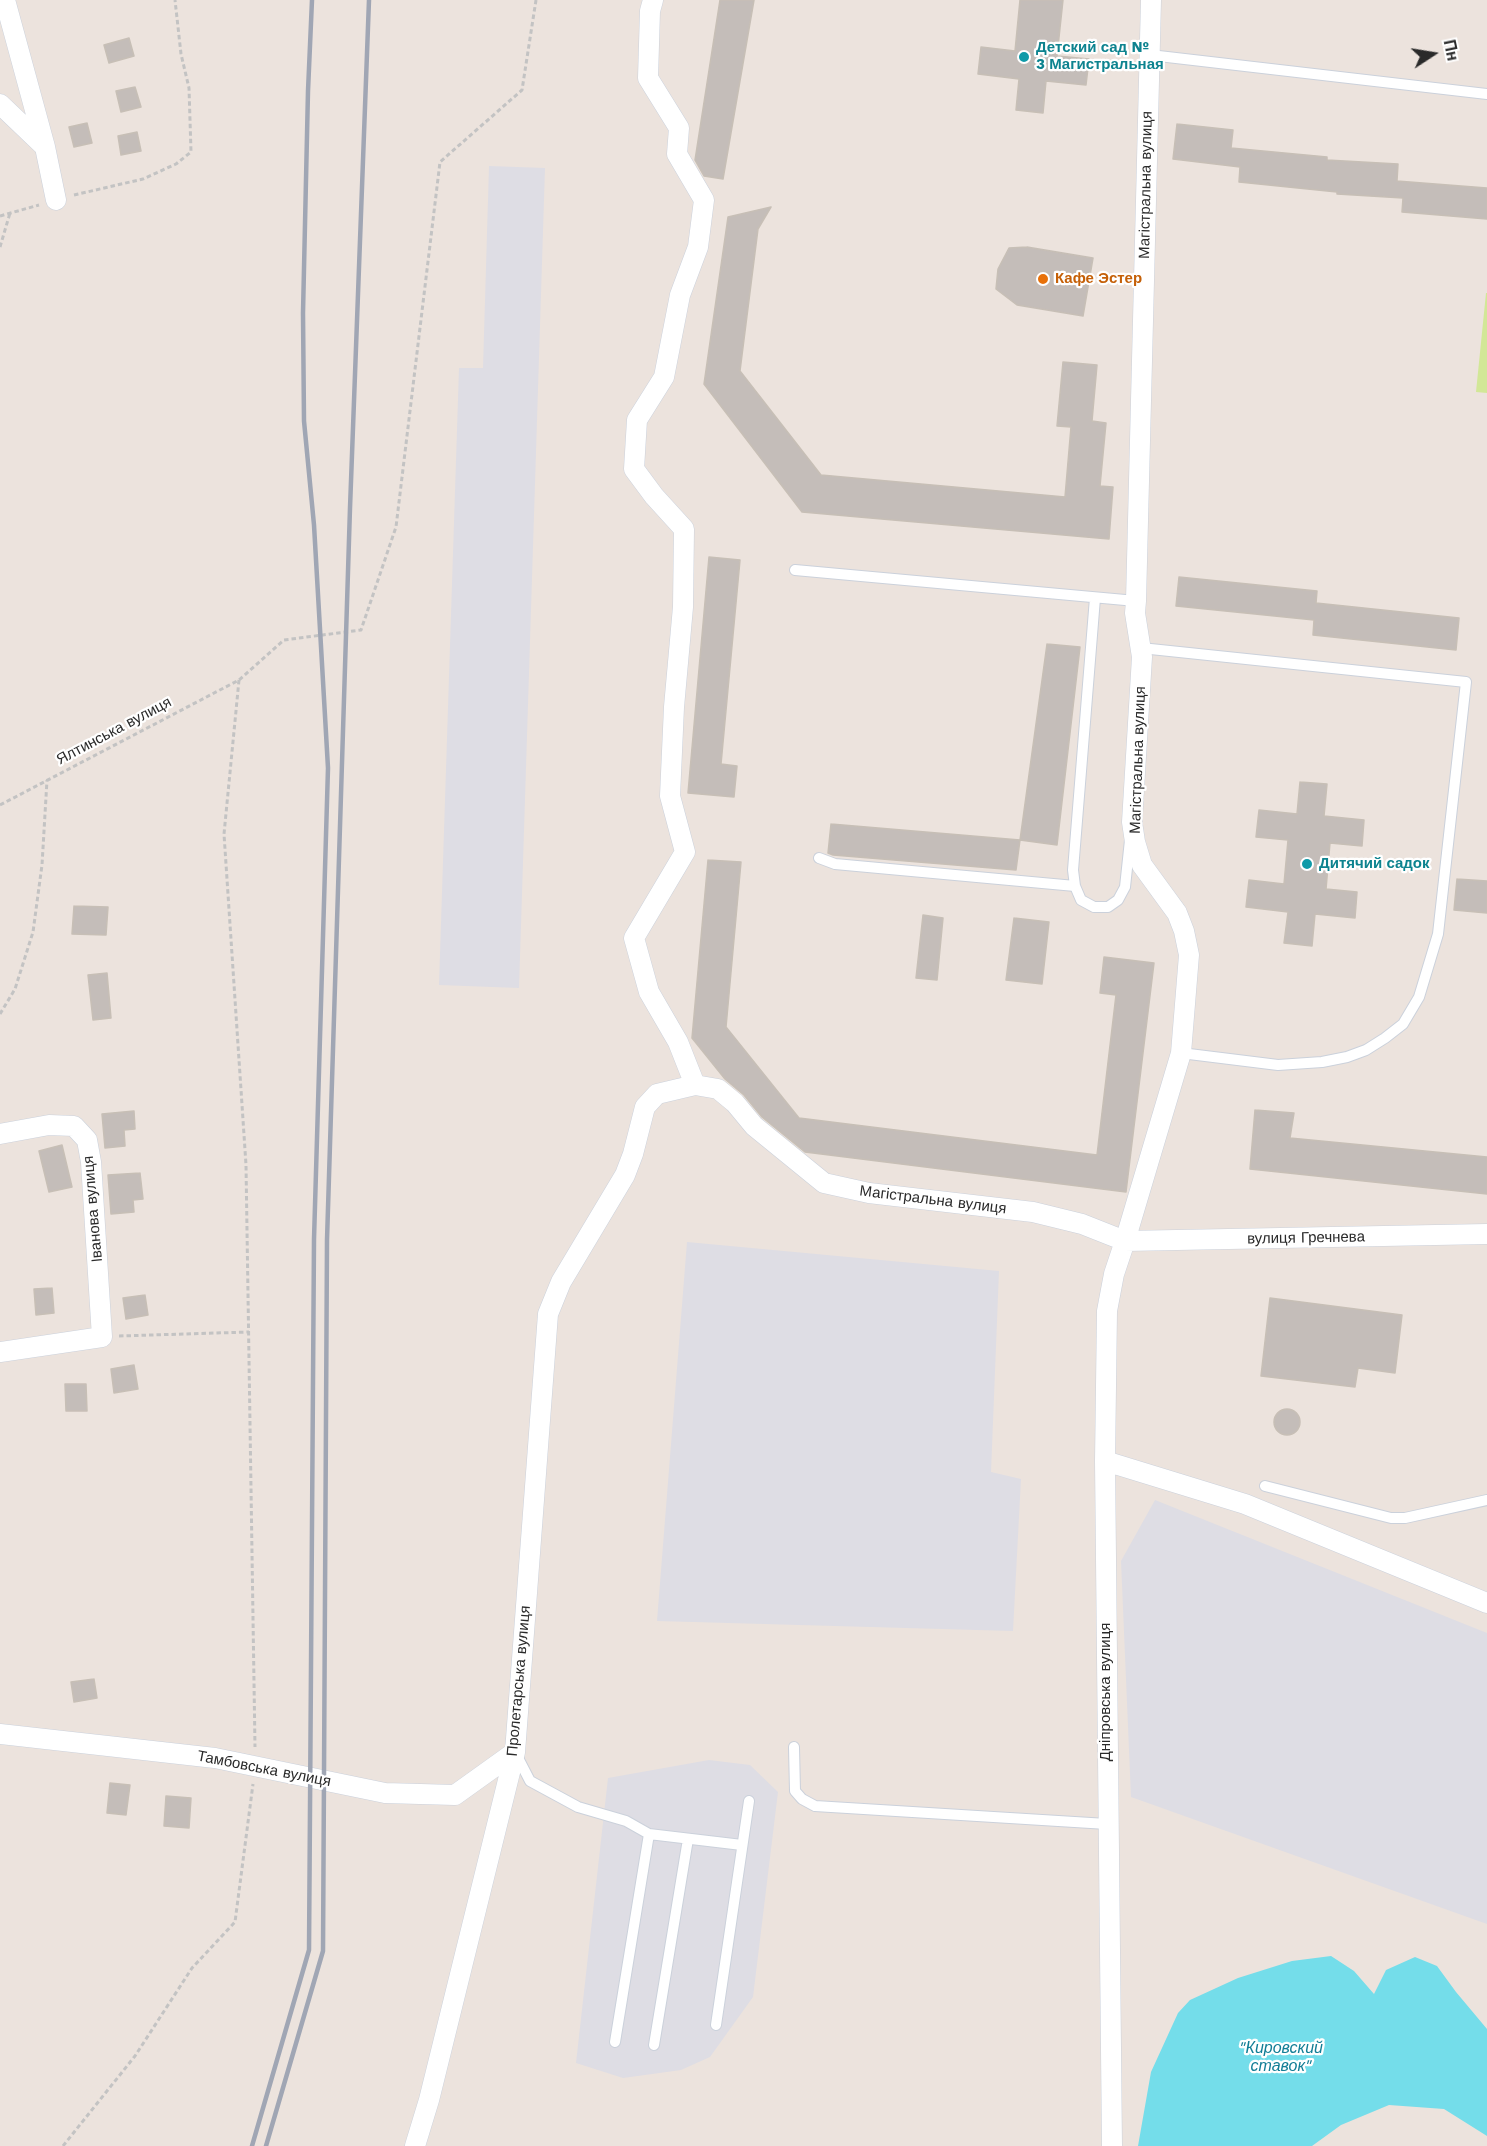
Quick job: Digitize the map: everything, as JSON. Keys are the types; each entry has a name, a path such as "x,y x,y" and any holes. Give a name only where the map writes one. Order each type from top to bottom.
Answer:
{"street":[{"path":"5,0 45,147 56,200"},
{"path":"653,0 650,11 648,78 679,128 677,154 704,200 698,248 680,295 664,377 637,420 634,469 654,496 684,529 683,607 674,706 670,796 685,852 634,938 648,992 678,1042 695,1085"},
{"name":"Магістральна вулиця","path":"548,1314 561,1282 625,1175 645,1107 657,1094 695,1085 718,1089 735,1102 754,1126 824,1183 869,1193 1041,1213 1082,1224 1125,1241 1181,1053 1189,955 1177,913 1142,865 1132,822 1142,657 1136,601 1151,0"},
{"path":"0,104 45,147"},
{"name":"Іванова вулиця","path":"0,1134 49,1125 74,1126 87,1140 92,1162 102,1337"},
{"name":"вулиця Гречнева","path":"1125,1241 1487,1234"},
{"name":"Дніпровська вулиця","path":"1112,2146 1107,1824 1105,1461 1107,1311 1114,1274 1125,1241"},
{"name":"Пролетарська вулиця","path":"416,2146 515,1752 548,1314"},
{"path":"0,1353 102,1337"},
{"path":"1105,1461 1245,1503 1487,1603"},
{"name":"Тамбовська вулиця","path":"0,1734 215,1758 385,1793 455,1795 515,1752"}],"lane":[{"path":"1150,55 1487,94"},
{"path":"795,570 1136,601"},
{"path":"1095,598 1074,855 1075,886 1082,900 1094,907 1108,908 1118,900 1125,887 1132,822"},
{"path":"1141,648 1466,682 1438,934 1419,997 1403,1024 1366,1050 1322,1062 1278,1065 1181,1053"},
{"path":"819,858 835,864 1075,886"},
{"path":"1265,1486 1391,1518 1406,1518 1487,1500"},
{"path":"795,1747 795,1791 802,1799 815,1806 1107,1824"},
{"path":"515,1752 530,1781 578,1807 626,1821 649,1834 742,1845"},
{"path":"716,2025 749,1801"},
{"path":"615,2042 649,1834"},
{"path":"654,2045 688,1839"}],"path":[{"path":"0,216 143,179 176,165 191,152 189,88 181,54 175,0"},
{"name":"Ялтинська вулиця","path":"0,805 239,680 285,640 361,630 396,527 440,162 522,90 536,0"},
{"path":"0,247 10,213"},
{"path":"63,2146 135,2056 192,1968 235,1922 255,1766 246,1165 224,834 239,680"},
{"path":"0,1014 15,989 33,932 42,865 47,780"},
{"path":"102,1337 249,1332"}],"shaded area":[{"path":"489,166 545,168 519,988 439,985 459,368 483,368"},
{"path":"687,1242 999,1271 991,1472 1021,1479 1013,1631 657,1621"},
{"path":"1155,1500 1487,1633 1487,1924 1131,1797 1121,1561"},
{"path":"709,1760 750,1765 778,1792 753,1997 710,2057 681,2070 623,2078 576,2063 608,1778"}],"green space":[{"path":"1487,293 1487,393 1476,392"}],"water":[{"name":"\"Кировский ставок\"","path":"1331,1956 1354,1971 1374,1994 1386,1970 1415,1957 1437,1966 1487,2029 1487,2136 1444,2109 1389,2105 1341,2125 1312,2146 1138,2146 1151,2072 1178,2013 1190,2000 1238,1978 1292,1961"}],"building":[{"path":"720,0 754,0 723,179 704,176 695,160"},
{"name":"Детский сад № 3 Магистральная","path":"1020,0 1063,0 1057,56 1089,59 1086,85 1046,81 1043,113 1016,110 1019,79 978,74 981,47 1015,51"},
{"path":"129,38 134,56 109,63 104,45"},
{"path":"135,87 141,107 121,112 116,91"},
{"path":"87,123 92,143 74,147 69,127"},
{"path":"1177,124 1233,130 1231,148 1327,157 1327,160 1398,164 1397,181 1487,188 1487,219 1402,212 1403,198 1337,194 1337,192 1239,182 1240,167 1173,159"},
{"path":"137,132 141,151 121,155 118,136"},
{"path":"771,207 758,229 740,371 821,475 1065,497 1071,427 1057,426 1063,362 1097,365 1092,421 1106,423 1100,486 1113,487 1109,539 802,512 704,384 728,217"},
{"name":"Кафе Эстер","path":"1027,247 1093,258 1083,316 1017,305 996,289 998,269 1009,248"},
{"path":"709,557 740,560 721,764 737,766 734,797 688,793"},
{"path":"1179,577 1317,591 1316,603 1459,618 1456,650 1313,635 1314,620 1176,606"},
{"path":"1047,644 1080,647 1057,845 1020,840"},
{"name":"Дитячий садок","path":"1300,782 1327,784 1324,816 1364,820 1362,846 1330,843 1326,889 1357,892 1355,918 1315,914 1312,946 1284,943 1288,912 1246,907 1249,880 1284,884 1288,840 1256,837 1259,810 1297,814"},
{"path":"831,824 1020,840 1016,870 833,855 828,853"},
{"path":"708,860 741,862 726,1027 799,1118 1097,1155 1116,995 1100,993 1104,957 1154,963 1126,1192 805,1152 762,1117 744,1095 725,1079 692,1038"},
{"path":"1457,879 1487,881 1487,913 1454,910"},
{"path":"74,906 108,907 106,935 72,934"},
{"path":"923,915 943,918 937,980 916,978"},
{"path":"1014,918 1049,922 1042,984 1006,980"},
{"path":"107,973 111,1018 93,1020 88,975"},
{"path":"1255,1110 1294,1113 1290,1138 1487,1157 1487,1194 1250,1169"},
{"path":"134,1111 135,1129 124,1130 125,1146 105,1148 102,1114"},
{"path":"62,1145 72,1187 49,1192 39,1151"},
{"path":"140,1173 143,1199 133,1200 134,1212 111,1214 108,1175"},
{"path":"52,1288 54,1313 36,1315 34,1289"},
{"path":"145,1295 148,1315 126,1319 123,1298"},
{"path":"1270,1298 1402,1315 1395,1373 1358,1368 1355,1387 1261,1376"},
{"path":"134,1365 138,1389 114,1393 111,1369"},
{"path":"65,1384 86,1384 87,1411 66,1411"},
{"path":"1287,1409 1296,1413 1300,1422 1296,1431 1287,1435 1278,1431 1274,1422 1278,1413"},
{"path":"94,1679 97,1698 74,1702 71,1682"},
{"path":"110,1783 130,1785 126,1815 107,1813"},
{"path":"166,1796 191,1798 189,1828 164,1826"}],"railway":[{"path":"252,2146 309,1950 314,1239 328,768 314,525 304,421 303,313 312,0"},
{"path":"266,2146 323,1951 327,1240 369,0"}],"place":[{"name":"Детский сад № 3 Магистральная","path":"1024,57"},
{"name":"Кафе Эстер","path":"1043,279"},
{"name":"Дитячий садок","path":"1307,864"}]}
